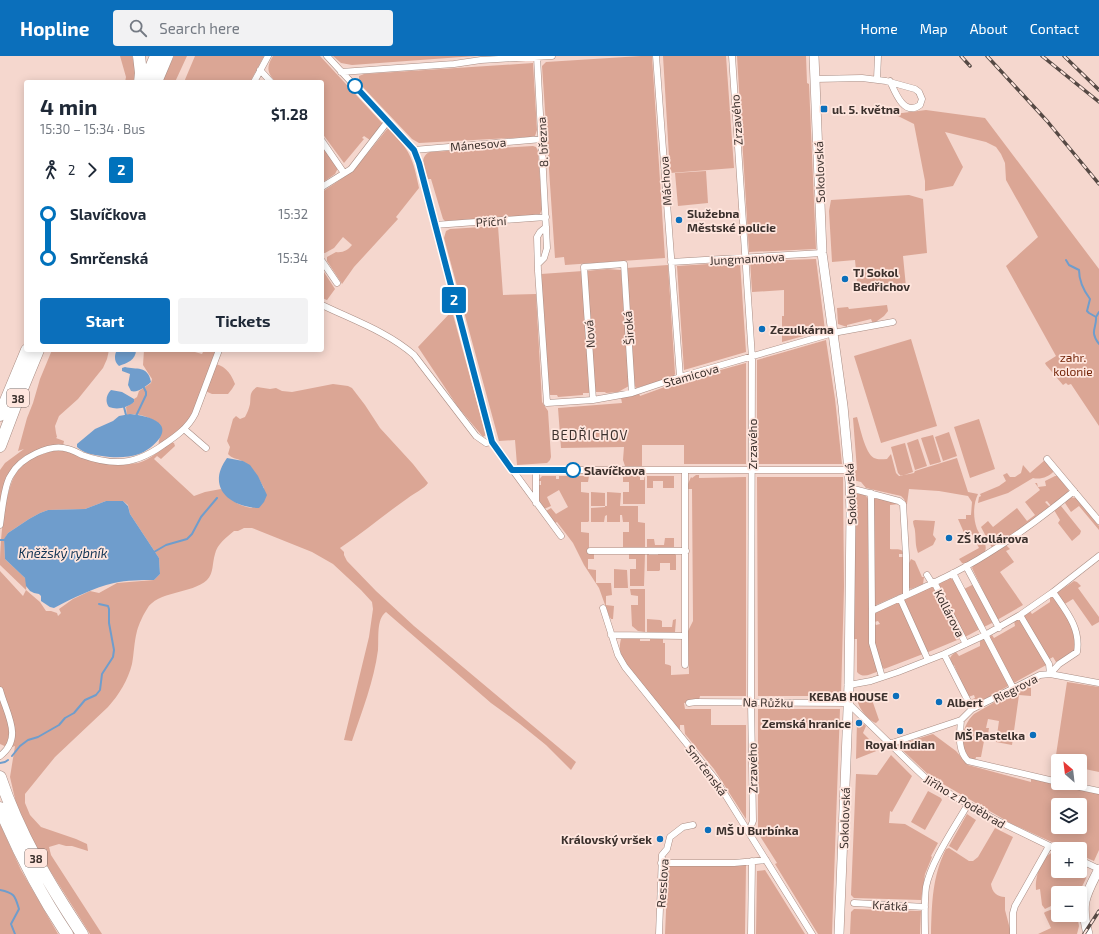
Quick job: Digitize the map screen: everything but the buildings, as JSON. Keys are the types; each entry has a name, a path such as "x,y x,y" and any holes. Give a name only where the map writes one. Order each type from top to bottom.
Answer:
{"highway":[{"path":"139,56 140,80"},
{"path":"146,80 156,56"},
{"path":"157,80 167,56"},
{"name":"38","path":"0,415 26,352"},
{"name":"38","path":"0,446 37,352"},
{"name":"38","path":"0,777 23,833 44,874 82,934"},
{"name":"38","path":"0,808 32,878 67,934"}],"street":[{"path":"255,80 268,56"},
{"path":"327,56 414,150 419,163 492,442 561,536"},
{"path":"341,72 454,64 481,60 552,56"},
{"name":"Máchova","path":"656,56 680,377"},
{"name":"Zrzavého","path":"732,56 752,358 751,702 753,821 749,831"},
{"name":"Sokolovská","path":"814,56 822,253 843,406 849,470 852,540 849,685 839,934"},
{"path":"877,79 878,56"},
{"name":"8. března","path":"537,57 546,217 546,227 540,232 538,237 538,264 547,403"},
{"path":"260,70 269,80"},
{"path":"815,79 877,79 890,81 917,90 922,99 920,105 915,108 901,102 890,81"},
{"path":"324,186 344,173 354,164 388,121"},
{"name":"Mánesova","path":"414,150 542,139"},
{"path":"324,144 344,173"},
{"name":"Příční","path":"435,225 546,217"},
{"name":"Jungmannova","path":"671,262 822,253"},
{"path":"324,263 337,283"},
{"name":"Nová","path":"593,400 584,267 624,264"},
{"name":"Široká","path":"624,264 632,393"},
{"path":"324,306 387,335 403,345 414,355 476,436 486,443 492,442"},
{"name":"Stamicova","path":"547,403 593,400 632,393 680,377 752,358 833,333 893,322"},
{"path":"0,525 10,476 18,465 39,452 56,448 67,448 84,455 104,460 119,462 136,460 148,455 184,429 192,421 218,352"},
{"path":"184,429 206,448"},
{"path":"1047,459 1099,521"},
{"path":"512,470 849,470"},
{"path":"536,470 536,503"},
{"path":"685,470 685,665"},
{"path":"850,488 899,501 903,504 906,560 903,596 928,660"},
{"name":"Kollárova","path":"872,611 953,573 1014,538 1074,490"},
{"name":"Sokolovská","path":"871,493 872,611"},
{"path":"590,551 686,551"},
{"name":"Kollárova","path":"849,685 871,681 944,654 999,628 1054,592 1099,556"},
{"path":"966,566 999,628"},
{"name":"Kollárova","path":"953,573 1013,688"},
{"path":"927,575 933,582"},
{"name":"Kollárova","path":"933,582 966,644"},
{"path":"1050,674 1059,664 1076,652 1077,648 1075,625 1054,592"},
{"name":"Smrčenská","path":"603,608 618,655 625,667 716,780 812,934"},
{"path":"872,611 872,643 882,677"},
{"path":"1020,615 1049,664 1050,674"},
{"path":"611,635 685,636"},
{"path":"944,654 972,709"},
{"name":"Riegrova","path":"889,744 961,720 972,709 1040,675 1050,674 1099,683"},
{"path":"0,690 13,734 8,749 0,756"},
{"name":"Na Růžku","path":"689,703 848,703"},
{"name":"Jiřího z Poděbrad","path":"848,703 931,783 1018,832 1049,846"},
{"path":"961,720 961,749 968,761 1051,781"},
{"path":"1087,789 1099,791"},
{"path":"924,934 926,887 935,863 968,804"},
{"name":"Resslova","path":"659,934 662,855 667,849 670,837 683,827 693,825"},
{"path":"1013,934 1013,914 1015,906 1049,846"},
{"path":"661,863 734,864 766,860"},
{"path":"751,934 752,861"},
{"path":"1087,863 1099,869 1088,890 1083,906 1084,919 1088,934"},
{"name":"Krátká","path":"854,903 925,906"}],"green space":[{"path":"120,56 132,56 135,69 134,80 125,80 126,77"},
{"path":"174,56 187,56 176,80 163,80"},
{"path":"195,56 264,56 251,80 185,80"},
{"path":"273,56 320,56 383,124 370,140 364,136 362,138 364,139 344,163 324,136 324,80 274,80 268,70 269,63"},
{"path":"333,56 475,56 352,65 341,63"},
{"path":"652,56 665,258 565,265 564,257 555,258 542,66 546,62"},
{"path":"663,56 726,56 734,168 670,173"},
{"path":"737,56 806,56 807,83 809,84 816,249 749,252"},
{"path":"533,63 537,130 535,136 530,137 419,143 412,139 359,83 359,76 364,74"},
{"name":"zahr. kolonie","path":"926,110 985,118 1099,269 1099,426 1071,384 1068,385 1066,383 1063,385 1046,365 1045,363 1056,356 1006,266 1038,237 1006,180 1005,163 1001,154 996,147 986,142 945,132 963,167 953,186 925,191 925,181 914,124 894,114"},
{"path":"388,128 401,142 410,155 419,188 396,217 398,219 354,267 342,284 327,261 327,257 336,252 345,251 352,245 343,237 334,248 324,253 324,191 353,171"},
{"path":"536,147 538,151 542,209 540,214 445,221 443,219 431,179 428,179 424,168 423,160 426,154 430,152"},
{"path":"324,149 338,168 335,174 324,182"},
{"path":"706,171 708,203 678,206 675,173"},
{"path":"909,195 923,199 927,253 903,256 906,287 858,292 855,260 832,262 829,211 831,200"},
{"path":"498,226 503,295 536,294 542,402 548,411 551,457 547,463 517,465 515,440 499,441 444,238 446,231 450,229"},
{"path":"816,259 825,330 782,342 784,290 752,292 750,261"},
{"path":"740,262 746,352 684,370 677,266"},
{"path":"668,265 675,374 673,377 636,388 634,384 626,268"},
{"path":"607,269 621,270 629,386 618,392 606,393 595,392 586,271"},
{"path":"583,271 591,393 558,397 557,395 549,395 541,274"},
{"path":"324,272 335,289 327,300 324,299"},
{"path":"887,305 888,311 873,324 871,319 847,325 847,327 838,324 837,308 848,307 849,309"},
{"path":"452,311 486,435 483,437 458,407 418,347"},
{"path":"911,339 937,426 881,443 854,356"},
{"path":"826,340 835,399 842,464 757,464 757,360"},
{"path":"51,352 109,352 103,368 78,399 59,416 55,426 56,438 64,441 63,446 35,451 20,460 14,466 5,483 0,511 0,470 5,463 24,449 18,451 40,379"},
{"path":"144,352 195,352 202,354 203,352 216,352 211,363 220,365 226,369 235,384 228,394 212,394 203,390 191,421 159,448 161,431 160,424 144,416 136,414 127,415 126,407 134,402 134,399 137,397 139,391 151,383 152,379 143,365"},
{"path":"746,363 746,464 684,464 684,445 642,445 642,466 625,466 623,460 624,447 561,448 558,408 622,403 621,398 639,393 640,396 684,380"},
{"path":"333,384 352,388 380,428 428,483 340,548 344,552 347,561 376,591 414,626 576,762 571,770 546,745 491,703 386,612 379,624 376,662 364,707 352,741 344,740 369,637 373,609 372,602 333,564 312,552 252,528 244,528 234,531 216,550 211,574 207,580 201,585 158,599 147,609 137,631 130,670 126,681 116,697 108,707 55,757 25,794 25,803 30,815 41,827 87,844 88,851 59,844 49,847 51,855 102,934 90,934 37,850 16,803 10,777 15,746 9,748 0,744 0,571 23,596 26,590 0,565 4,516 9,489 20,467 36,457 51,452 62,450 84,458 118,464 131,464 142,462 171,442 174,443 175,446 161,459 157,456 154,459 194,496 221,489 234,502 242,506 252,508 264,488 255,473 246,463 231,457 228,454 230,447 227,441 233,419 236,416 240,419 245,417 250,406 252,392 257,387 270,389 276,388 282,391 292,392","holes":["106,501 123,501 128,505 130,514 159,558 160,574 154,580 117,583 99,593 90,591 73,599 59,609 61,613 58,616 57,613 46,611 40,602 26,590 27,582 25,578 5,559 4,540 8,533 29,519 48,510 85,509"]},
{"path":"857,417 868,451 874,458 877,459 887,459 891,454 896,473 899,476 914,473 915,471 957,458 968,492 978,494 974,507 975,520 977,529 986,546 985,552 965,564 959,559 979,548 971,532 965,535 958,519 966,519 966,515 971,515 972,502 968,496 939,491 909,489 906,504 901,496 866,488 861,482 853,480 852,471 857,470 853,418"},
{"path":"979,419 995,469 970,478 954,427"},
{"path":"949,432 957,456 943,461 935,437"},
{"path":"933,435 941,462 930,465 921,438"},
{"path":"918,439 927,466 915,470 907,443"},
{"path":"905,443 913,472 901,476 898,473 891,447"},
{"path":"1045,460 1054,471 1050,475 1036,479 1033,478 1008,493 978,503 979,497 981,496 980,494 999,486 1006,481 1003,475 1007,473 1010,477 1015,477 1021,473 1023,465 1030,473"},
{"path":"645,475 645,504 623,504 623,492 629,492 629,482 623,482 623,476 640,476 640,480 644,480"},
{"path":"699,475 699,478 746,477 746,696 700,696 699,700 684,703 685,709 711,709 711,725 746,725 746,819 714,769 685,734 684,725 680,725 680,731 627,666 620,650 621,639 640,639 640,641 650,641 650,639 663,639 663,643 665,643 665,664 671,666 671,675 689,674 688,631 693,621 692,489 688,489 688,484 691,477 692,478"},
{"path":"542,476 556,476 556,479 559,479 559,476 589,476 588,482 581,482 581,492 589,493 589,521 581,522 581,532 589,533 589,553 594,553 594,559 588,559 588,569 596,570 596,583 611,583 612,595 606,596 606,605 614,606 613,619 609,616 599,588 584,565 573,543 557,522 555,523 546,511 551,508 556,514 568,507 559,490 547,497 551,506 544,509 539,502 538,485 541,485 541,481 538,481"},
{"path":"647,476 674,476 674,488 663,488 663,481 653,481 653,488 647,488"},
{"path":"1058,476 1069,491 1051,506 1047,501 1045,502 1050,507 992,548 981,527 988,521 993,527 1017,508 1027,521 1035,515 1025,502 1040,490 1035,483 1037,483 1038,487 1046,486 1045,481"},
{"path":"757,477 843,477 844,587 841,696 758,696"},
{"path":"591,492 605,493 605,506 591,506"},
{"path":"607,492 621,493 620,506 638,506 638,522 645,523 645,547 623,547 623,532 629,532 629,522 623,522 622,515 620,515 620,522 607,522 607,515 605,516 604,522 591,522 591,508 607,506"},
{"path":"860,493 868,499 869,638 877,669 877,672 864,676 857,672 857,639 853,639 854,496"},
{"path":"1069,497 1076,498 1099,526 1099,530 1079,506 1071,512 1065,503"},
{"path":"879,498 897,502 899,504 890,505 890,549 902,550 904,554 899,554 899,557 904,557 904,589 903,593 874,606 872,502 874,499"},
{"path":"1057,506 1061,506 1081,531 1080,534 1072,541 1058,523 1060,520 1054,510"},
{"path":"915,520 935,521 933,535 936,539 933,545 918,553 913,522"},
{"path":"665,538 674,538 674,547 647,547 647,539 654,539 655,545 664,545"},
{"path":"1006,545 1010,549 1006,551 1014,562 1000,572 1023,605 997,620 972,568 974,565"},
{"path":"629,553 645,554 644,586 630,586 630,569 636,569 636,559 629,559"},
{"path":"647,553 649,553 649,555 658,555 658,553 674,553 676,555 676,570 670,570 670,563 660,563 659,571 647,571"},
{"path":"911,559 915,561 922,577 924,577 923,584 911,589 909,588 908,565"},
{"path":"614,569 627,570 628,588 614,588"},
{"path":"950,578 954,580 980,629 965,637 943,595 945,594 942,589 940,590 938,584 939,582"},
{"path":"1074,581 1081,586 1078,588 1099,617 1099,622 1092,626 1073,599 1063,605 1057,594"},
{"path":"974,584 994,622 984,627 964,589"},
{"path":"929,586 934,586 962,638 926,653 904,599"},
{"path":"630,589 645,589 645,632 638,631 632,626 631,605 638,605 638,596 631,595"},
{"path":"1053,596 1073,625 1076,649 1073,653 1056,662 1053,657 1048,660 1023,615 1030,611 1032,614 1050,602 1050,597"},
{"path":"896,602 899,602 923,654 884,669 878,659 875,648 875,624 880,624 878,621 874,622 875,614"},
{"path":"1020,618 1048,664 1012,684 989,637 992,635 994,638 1015,626 1014,621"},
{"path":"647,619 662,621 662,627 672,627 673,620 676,619 675,632 647,632"},
{"path":"984,639 986,640 1010,685 978,703 973,703 970,700 975,698 974,695 968,697 950,658 956,652 959,656 980,646 980,641"},
{"path":"1067,682 1099,687 1099,772 1087,769 1087,754 1056,754"},
{"path":"1026,684 1031,686 1031,696 1019,695 1012,745 996,742 999,721 988,719 986,728 989,728 987,741 984,741 981,757 976,757 975,761 970,759 964,751 962,740 965,728 970,718 974,714"},
{"path":"861,694 870,694 879,720 876,723 867,717 858,702 858,698"},
{"path":"758,709 840,709 832,934 818,934 775,864 777,863 758,833"},
{"path":"857,721 862,722 866,726 863,733 877,747 882,746 884,748 856,759"},
{"path":"933,734 956,751 968,765 1031,782 1031,779 1051,783 1051,790 1081,790 1099,794 1099,850 1094,861 1087,858 1087,842 1052,842 1012,824 931,777 897,745"},
{"path":"891,755 912,776 892,812 890,811 889,823 905,824 938,843 931,856 932,857 925,874 921,900 854,898 851,895 856,774 877,775"},
{"path":"928,791 942,800 925,830 911,822"},
{"path":"967,814 976,820 957,851 949,846"},
{"path":"0,824 21,870 58,934 0,934"},
{"path":"995,828 1013,837 991,884 995,894 1005,897 1005,910 1010,934 931,934 932,901 935,880 941,859 946,849 949,848 969,861 973,861 978,857"},
{"path":"1051,853 1051,878 1086,878 1082,886 1051,886 1051,906 1045,909 1042,905 1040,889 1036,890 1036,884 1040,867 1046,857"},
{"path":"668,865 746,865 745,934 665,934"},
{"path":"765,870 805,934 756,934 757,871"},
{"path":"854,909 921,911 920,934 850,934 851,912"},
{"path":"1051,910 1051,922 1078,922 1077,934 1038,934 1051,928 1044,913"}],"water":[{"path":"116,352 136,352 133,359 119,366 116,363"},
{"path":"122,368 141,369 147,373 151,382 144,388 131,391 128,385 130,374 122,371"},
{"path":"111,390 122,392 134,399 134,402 122,408 109,407 107,398"},
{"path":"130,414 153,419 162,427 162,432 157,442 148,449 126,457 107,457 82,451 77,447 77,444 95,429 113,421 119,416"},
{"path":"227,458 243,461 250,465 258,476 267,495 259,508 238,504 224,494 220,486 219,478 221,468"},
{"name":"Kněžský rybník","path":"106,501 123,501 128,506 130,514 159,558 160,574 154,580 124,581 106,585 54,608 50,607 41,601 41,596 39,594 30,591 26,586 25,578 5,559 4,539 8,533 29,519 48,510 85,509"}],"waterway":[{"path":"1066,260 1069,265 1079,270 1082,285 1090,299 1087,311 1096,317 1094,336 1099,344"},
{"path":"1096,317 1099,312"},
{"path":"136,416 146,395 143,386"},
{"path":"124,407 126,415"},
{"path":"154,552 166,545 187,539 192,534 201,517 217,498"},
{"path":"0,540 5,540"},
{"path":"12,756 20,746 28,740 38,737 59,725 65,718 74,713 85,700 96,695 100,690 102,674 113,657 114,650 109,623 109,609 108,606 99,604"},
{"path":"0,763 8,760"},
{"path":"0,890 12,894 19,909 11,924 15,934"}],"railway":[{"path":"961,56 970,66"},
{"path":"987,56 1047,121 1099,184"},
{"path":"1042,56 1099,102"},
{"path":"1064,56 1099,90"},
{"path":"1084,934 1099,911"}],"bus line":[{"name":"2","path":"355,86 414,150 419,163 492,442 512,470 573,470"}],"place":[{"name":"ul. 5. května","path":"824,109"},
{"name":"Služebna Městské policie","path":"679,220"},
{"name":"TJ Sokol Bedřichov","path":"845,279"},
{"name":"Zezulkárna","path":"762,329"},
{"name":"Slavíčkova","path":"573,470"},
{"name":"ZŠ Kollárova","path":"949,538"},
{"name":"KEBAB HOUSE","path":"896,696"},
{"name":"Albert","path":"939,702"},
{"name":"Zemská hranice","path":"859,723"},
{"name":"Royal Indian","path":"900,731"},
{"name":"MŠ Pastelka","path":"1033,735"},
{"name":"MŠ U Burbínka","path":"708,830"},
{"name":"Královský vršek","path":"660,839"}],"district":[{"name":"BEDŘICHOV","path":"590,435"}]}
